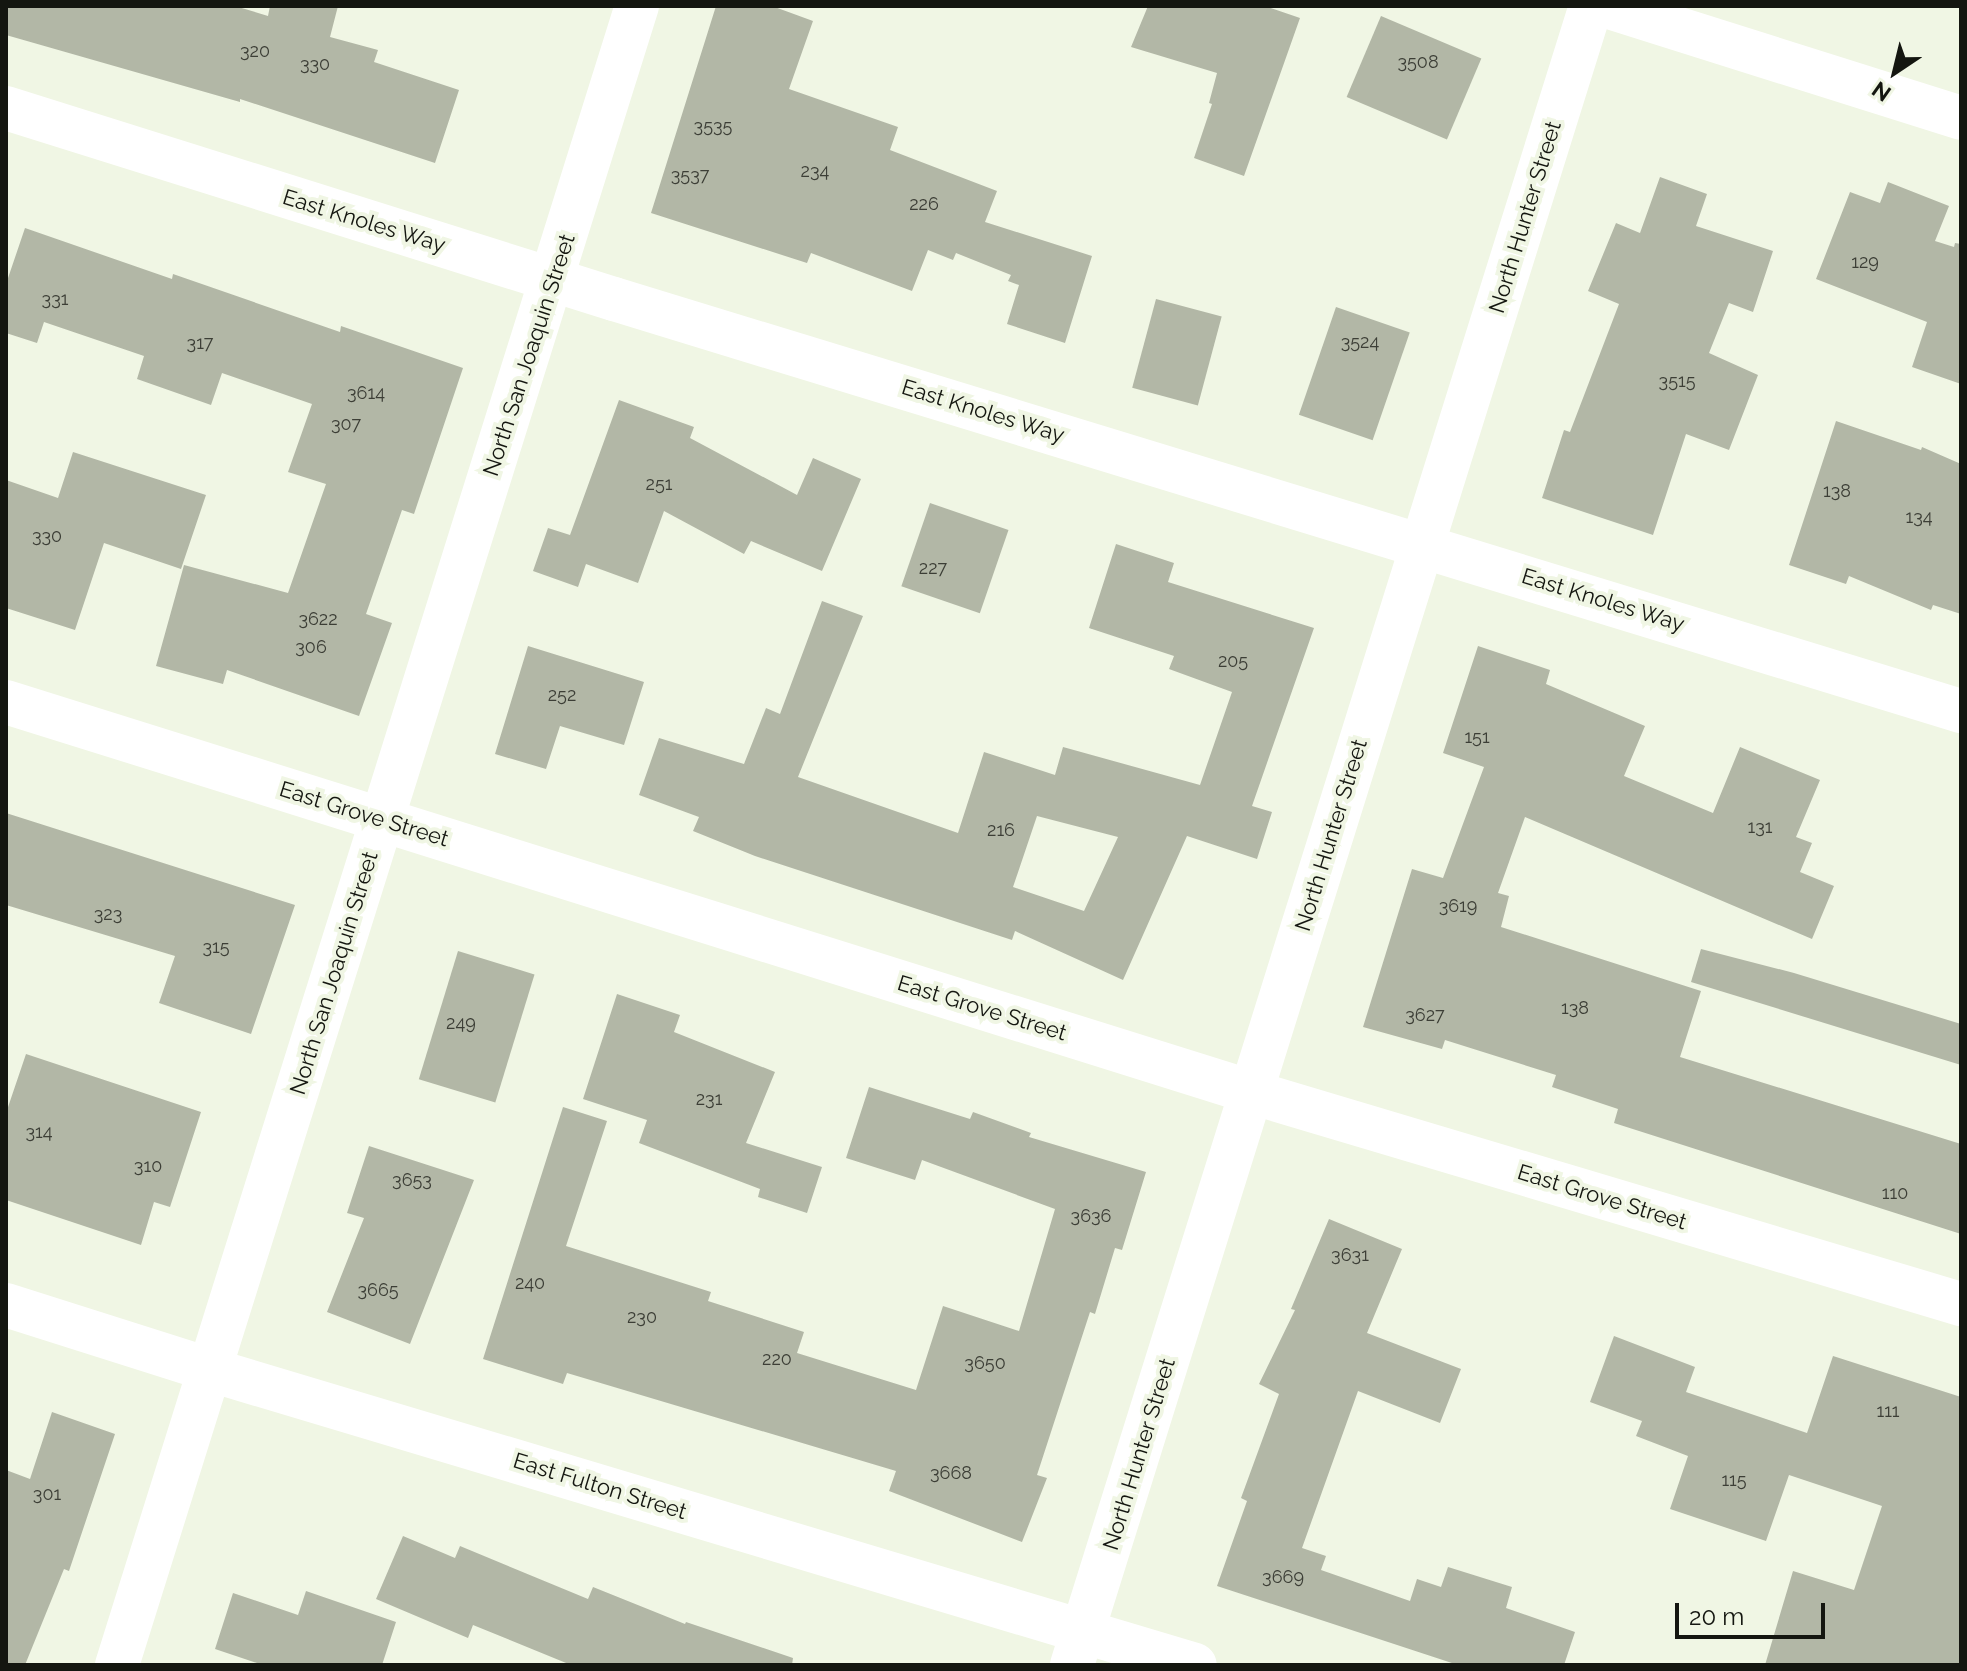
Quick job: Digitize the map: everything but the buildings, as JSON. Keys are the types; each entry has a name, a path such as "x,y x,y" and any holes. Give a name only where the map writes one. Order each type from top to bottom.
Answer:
{"street":[{"name":"North San Joaquin Street","path":"117,1665 554,280 637,6"},
{"name":"North Hunter Street","path":"1078,1648 1591,6"},
{"path":"1606,6 1961,118"},
{"name":"East Knoles Way","path":"6,108 554,280 1961,711"},
{"name":"East Grove Street","path":"6,702 1251,1092 1961,1304"},
{"name":"East Fulton Street","path":"6,1305 1078,1648 1195,1665"}]}
